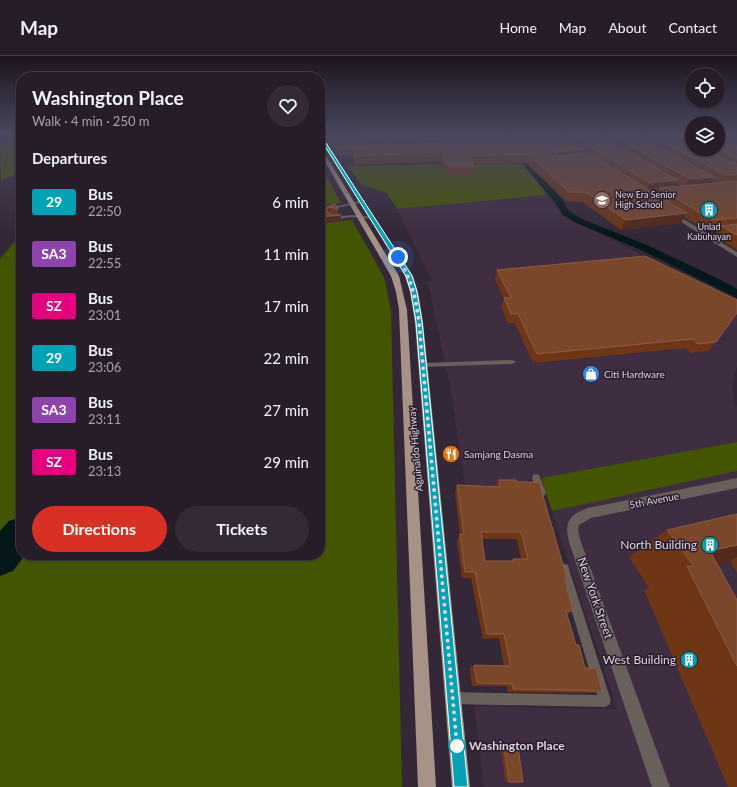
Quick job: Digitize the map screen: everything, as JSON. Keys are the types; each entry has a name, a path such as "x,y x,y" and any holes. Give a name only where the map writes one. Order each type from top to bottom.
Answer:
{"main road":[{"name":"Aguinaldo Highway","path":"330,167 395,276 400,292 407,381 427,787"},
{"name":"Aguinaldo Highway","path":"340,167 409,276 419,322 461,787"},
{"path":"407,381 424,381"}],"street":[{"path":"664,209 737,255"},
{"path":"704,234 718,233"},
{"name":"5th Avenue","path":"574,522 588,513 737,483"},
{"name":"New York Street","path":"574,522 572,530 575,542 661,787"}],"lane":[{"path":"328,211 327,209 335,209 362,201"},
{"path":"330,216 332,219 339,216 373,218"},
{"path":"423,365 512,362"},
{"path":"536,478 543,501"},
{"path":"452,698 605,700 562,560"}],"shaded area":[{"path":"547,195 562,215 737,303 737,366 732,382 735,404 737,407 737,787 484,787 474,706 617,709 541,478 466,492 450,386 428,282 432,281 397,209"}],"green space":[{"path":"1,167 16,167 16,174 1,181"},
{"path":"349,167 526,167 547,195 397,209 387,193 361,184"},
{"path":"325,173 341,203 325,205"},
{"path":"352,220 384,277 391,310 402,787 0,787 0,259 16,240 16,560 325,560 325,223"},
{"path":"737,442 737,471 552,511 541,478"}],"building":[{"path":"542,167 611,167 687,213 626,220 586,192 569,192"},
{"path":"624,167 655,167 677,180 650,183"},
{"path":"669,167 696,167 714,177 690,179"},
{"path":"711,167 737,167 737,174 726,175"},
{"path":"737,181 737,218 712,220 659,188"},
{"path":"335,204 338,209 329,207 326,211 332,215 341,215 325,217 325,206 327,207"},
{"path":"737,224 737,235 721,226"},
{"path":"645,256 737,300 737,313 716,342 698,344 693,339 537,354 518,314 511,314 504,298 511,298 497,270"},
{"path":"499,480 539,482 567,578 564,578 573,611 566,611 576,645 579,645 585,668 596,668 602,691 513,689 513,684 477,683 474,665 510,666 510,663 504,634 487,634 475,572 465,572 460,534 464,534 457,485 500,487","holes":["481,532 521,532 528,559 513,559 514,561 485,561"]},
{"path":"737,514 737,545 710,551 737,600 737,666 687,566 694,566 667,530"},
{"path":"504,747 518,747 523,782 509,782"}],"waterway":[{"path":"529,167 558,200 566,213 577,220 645,248 717,282 737,294"},
{"path":"0,558 16,539"}],"bus line":[{"name":"29","path":"340,167 398,257 409,276 414,292 419,322 461,787"}],"place":[{"name":"New Era Senior High School","path":"602,200"},
{"name":"Unlad Kabuhayan","path":"709,210"},
{"name":"Citi Hardware","path":"591,374"},
{"name":"Samjang Dasma","path":"451,454"},
{"name":"North Building","path":"710,545"},
{"name":"West Building","path":"689,660"},
{"name":"Washington Place","path":"457,746"}],"route":[{"path":"398,257 409,276 414,292 419,322 457,746"}]}
